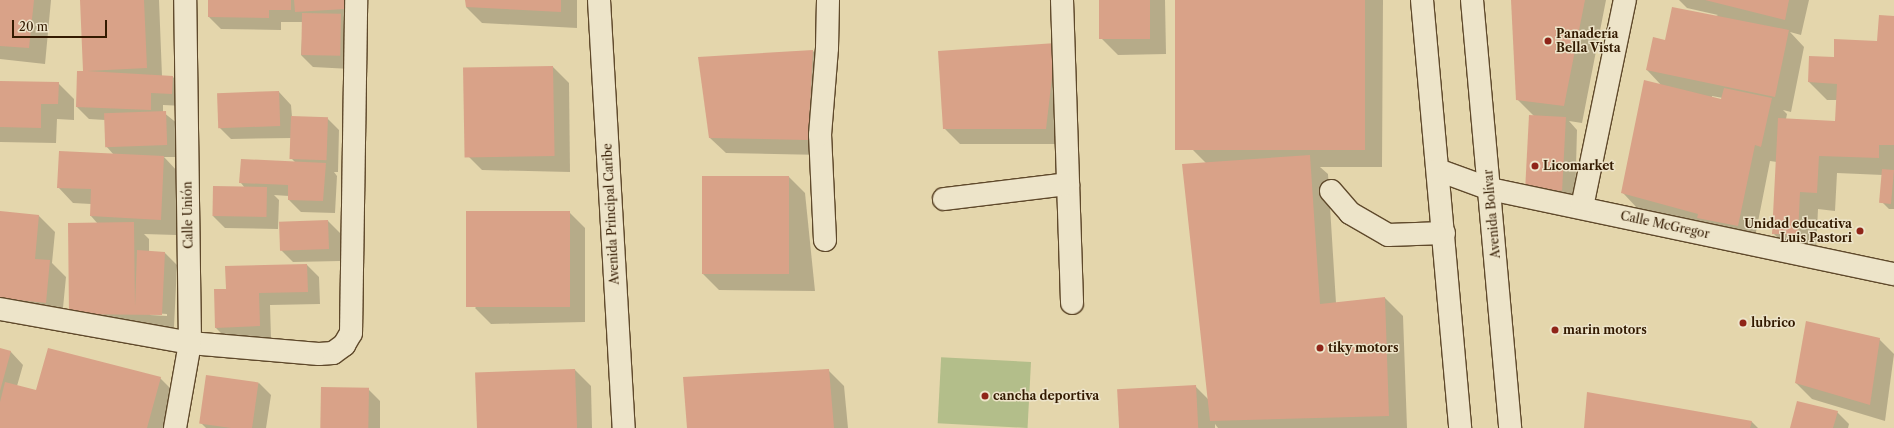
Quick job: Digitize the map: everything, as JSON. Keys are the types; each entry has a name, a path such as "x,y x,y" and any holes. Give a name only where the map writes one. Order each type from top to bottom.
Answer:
{"street":[{"name":"Calle Unión","path":"175,428 190,343 185,0"},
{"path":"0,309 190,343 319,354 333,352 344,345 351,333 356,0"},
{"name":"Avenida Principal Caribe","path":"599,0 624,428"},
{"path":"825,240 820,135 827,48 828,0"},
{"path":"1062,0 1072,303"},
{"path":"1422,0 1444,233 1460,428"},
{"name":"Avenida Bolívar","path":"1472,0 1490,189 1510,428"},
{"path":"1582,207 1625,0"},
{"name":"Calle McGregor","path":"1438,170 1490,189 1582,207 1894,274"},
{"path":"944,199 1068,184"},
{"path":"1331,191 1350,213 1388,235 1444,233"}],"green space":[{"name":"cancha deportiva","path":"941,357 1031,362 1028,428 938,423"}],"building":[{"path":"0,0 34,0 29,48 0,46"},
{"path":"80,0 144,0 147,68 87,71 173,76 172,94 151,93 151,110 76,107 77,71 83,71"},
{"path":"208,0 291,0 291,10 269,10 269,18 208,17"},
{"path":"294,0 345,0 345,9 295,12"},
{"path":"465,0 561,0 561,12 466,7"},
{"path":"1099,0 1150,0 1150,39 1099,39"},
{"path":"1175,0 1365,0 1365,150 1175,150"},
{"path":"1511,0 1585,0 1564,106 1516,100"},
{"path":"1705,0 1789,0 1785,20"},
{"path":"1672,7 1789,30 1775,97 1646,70 1653,37 1665,40"},
{"path":"302,13 341,14 340,56 301,55"},
{"path":"1879,15 1894,16 1894,145 1879,145 1879,158 1819,156 1817,193 1800,192 1798,235 1772,234 1778,118 1835,121 1837,84 1808,82 1809,56 1834,57 1834,39 1877,41"},
{"path":"1056,43 1046,129 943,129 938,51"},
{"path":"813,50 808,140 709,138 698,57"},
{"path":"553,66 555,156 465,158 463,68"},
{"path":"1644,80 1721,99 1724,88 1772,98 1761,147 1755,145 1738,226 1697,218 1698,214 1621,193"},
{"path":"0,81 59,82 58,104 41,104 41,128 0,127"},
{"path":"279,91 280,126 218,128 217,93"},
{"path":"166,111 167,145 105,147 104,113"},
{"path":"1529,115 1566,117 1562,191 1525,189"},
{"path":"291,116 328,117 326,160 289,159"},
{"path":"59,151 164,156 161,220 90,216 91,189 57,188"},
{"path":"1310,155 1320,304 1385,297 1389,416 1210,421 1182,164"},
{"path":"241,159 326,163 323,201 288,200 288,185 239,183"},
{"path":"1882,169 1894,170 1891,204 1879,203"},
{"path":"702,176 789,176 789,274 702,274"},
{"path":"213,186 267,187 266,217 212,216"},
{"path":"0,211 39,215 35,259 50,260 46,303 0,298"},
{"path":"466,211 570,211 570,307 466,307"},
{"path":"328,220 329,249 280,251 279,222"},
{"path":"134,222 135,307 137,250 165,252 162,315 69,314 68,223"},
{"path":"307,264 308,292 259,293 260,326 215,328 214,289 226,289 225,266"},
{"path":"1806,321 1880,338 1870,405 1795,383"},
{"path":"0,348 11,351 0,391"},
{"path":"48,348 161,377 147,428 0,428 0,402 5,382 36,390"},
{"path":"575,369 577,428 477,428 475,372"},
{"path":"829,369 834,428 687,428 683,377"},
{"path":"206,375 258,382 252,428 231,428 199,424"},
{"path":"1196,385 1198,428 1119,428 1117,389"},
{"path":"321,387 369,388 368,428 320,428"},
{"path":"1587,392 1752,421 1750,428 1584,428"},
{"path":"1797,401 1838,411 1833,428 1790,428"}],"place":[{"name":"Panadería Bella Vista","path":"1548,41"},
{"name":"Licomarket","path":"1535,166"},
{"name":"Unidad educativa Luis Pastori","path":"1860,231"},
{"name":"lubrico","path":"1743,323"},
{"name":"marin motors","path":"1555,330"},
{"name":"tiky motors","path":"1320,348"},
{"name":"cancha deportiva","path":"985,396"}]}
